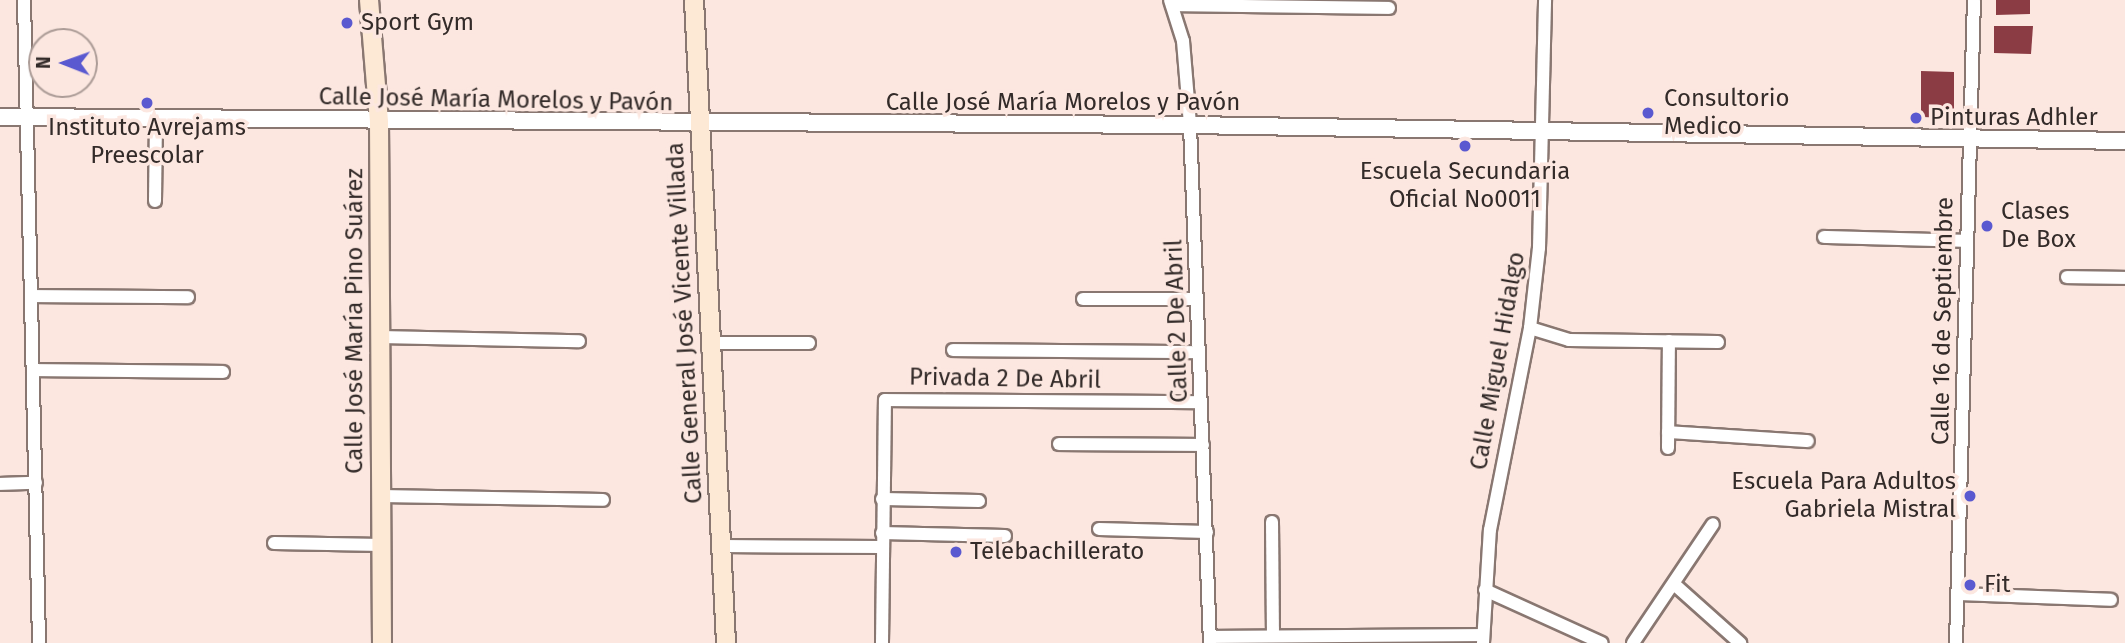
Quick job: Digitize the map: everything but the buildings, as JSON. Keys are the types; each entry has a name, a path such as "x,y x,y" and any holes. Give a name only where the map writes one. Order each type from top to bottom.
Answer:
{"main road":[{"name":"Calle José María Pino Suárez","path":"369,0 379,122 382,643"},
{"name":"Calle General José Vicente Villada","path":"694,0 697,125 712,344 726,643"}],"street":[{"path":"24,0 39,643"},
{"name":"Calle Miguel Hidalgo","path":"1483,639 1490,530 1530,328 1539,248 1544,131 1545,0"},
{"name":"Calle 16 de Septiembre","path":"1956,643 1965,241 1974,0"},
{"path":"1171,2 1389,8"},
{"name":"Calle 2 De Abril","path":"1171,2 1186,58 1208,532 1210,640"},
{"name":"Calle José María Morelos y Pavón","path":"0,117 697,125 1190,125 2125,141"},
{"path":"155,201 156,119"},
{"path":"1824,237 1965,241"},
{"path":"2067,277 2125,278"},
{"path":"32,296 188,297"},
{"path":"1083,299 1197,299"},
{"path":"1530,328 1569,340 1718,342"},
{"path":"380,337 579,341"},
{"path":"1668,447 1670,341"},
{"path":"712,344 808,343"},
{"path":"953,350 1199,352"},
{"path":"33,370 223,372"},
{"name":"Privada 2 De Abril","path":"882,643 883,407 888,399 1201,402"},
{"path":"1668,432 1808,441"},
{"path":"1059,444 1203,445"},
{"path":"0,484 36,483"},
{"path":"381,496 603,500"},
{"path":"882,499 979,501"},
{"path":"1272,522 1273,636"},
{"path":"1633,643 1713,524"},
{"path":"1099,528 1208,532"},
{"path":"722,546 1004,536"},
{"path":"274,543 382,545"},
{"path":"1674,584 1740,643"},
{"path":"1485,590 1602,643"},
{"path":"1958,594 2111,600"},
{"path":"1210,640 1273,636 1483,639"}],"place":[{"name":"Sport Gym","path":"347,23"},
{"name":"Instituto Avrejams Preescolar","path":"147,103"},
{"name":"Consultorio Medico","path":"1648,113"},
{"name":"Pinturas Adhler","path":"1916,118"},
{"name":"Escuela Secundaria Oficial No0011","path":"1465,146"},
{"name":"Clases De Box","path":"1987,226"},
{"name":"Escuela Para Adultos Gabriela Mistral","path":"1970,496"},
{"name":"Telebachillerato","path":"956,552"},
{"name":"Fit","path":"1970,585"}]}
